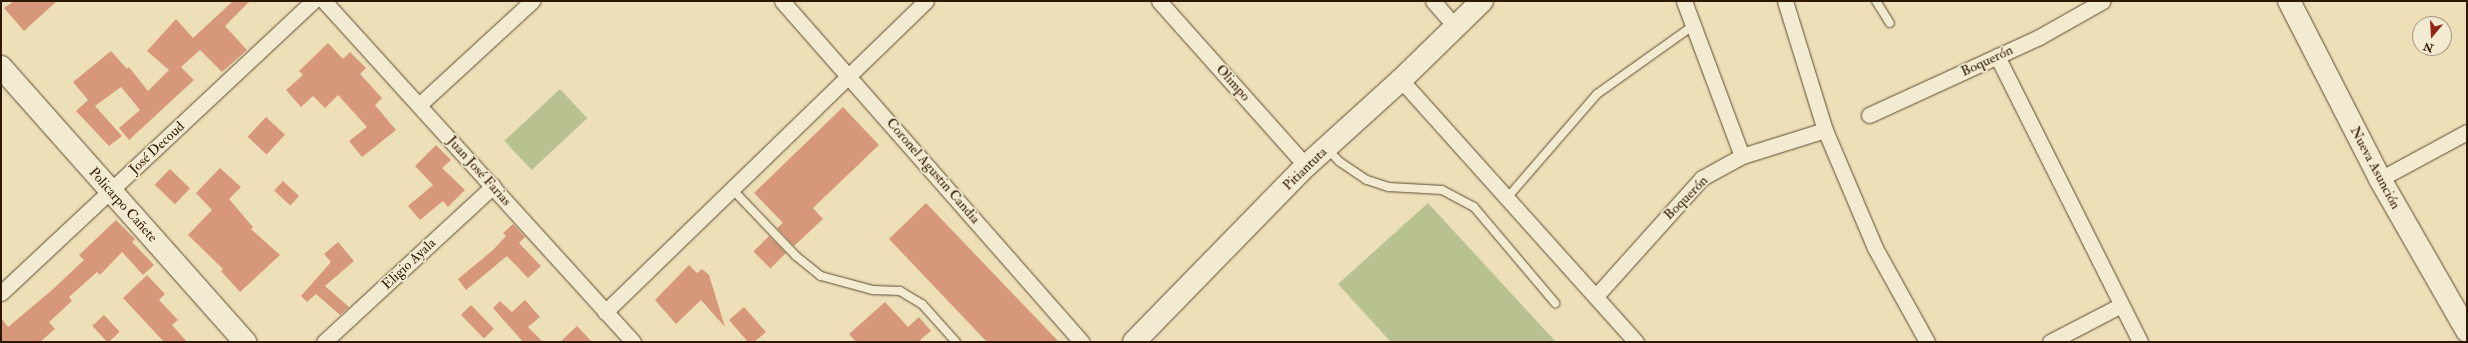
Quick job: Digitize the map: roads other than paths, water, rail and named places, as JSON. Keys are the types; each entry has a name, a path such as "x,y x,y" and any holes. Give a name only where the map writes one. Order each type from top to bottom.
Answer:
{"street":[{"name":"José Decoud","path":"1,294 313,1"},
{"name":"Juan José Farias","path":"324,1 420,105 633,342"},
{"path":"420,105 532,1"},
{"name":"Coronel Agustin Candia","path":"782,1 1082,342"},
{"path":"605,312 926,1"},
{"name":"Olimpo","path":"1159,1 1306,166"},
{"path":"1432,1 1456,27"},
{"name":"Pitiantuta","path":"1134,342 1306,166 1401,80 1482,1"},
{"path":"1684,1 1742,156"},
{"path":"1785,1 1825,130 1875,248 1927,342"},
{"name":"Boquerón","path":"1869,115 2039,37 2103,1"},
{"name":"Nueva Asunción","path":"2289,1 2380,179 2467,331"},
{"path":"1998,56 2140,342"},
{"name":"Policarpo Cañete","path":"1,67 245,342"},
{"path":"1401,80 1636,342"},
{"name":"Boquerón","path":"1596,296 1702,178 1742,156 1825,130"},
{"path":"2380,179 2467,132"},
{"name":"Eligio Ayala","path":"324,342 493,186"},
{"path":"2050,342 2121,306"}],"lane":[{"path":"1876,1 1890,23"},
{"path":"1507,198 1597,94 1694,26"},
{"path":"1326,148 1340,162 1367,180 1389,187 1410,186 1442,190 1474,207 1555,303"},
{"path":"732,189 790,250 821,276 873,290 900,291 922,304 956,342"}]}
